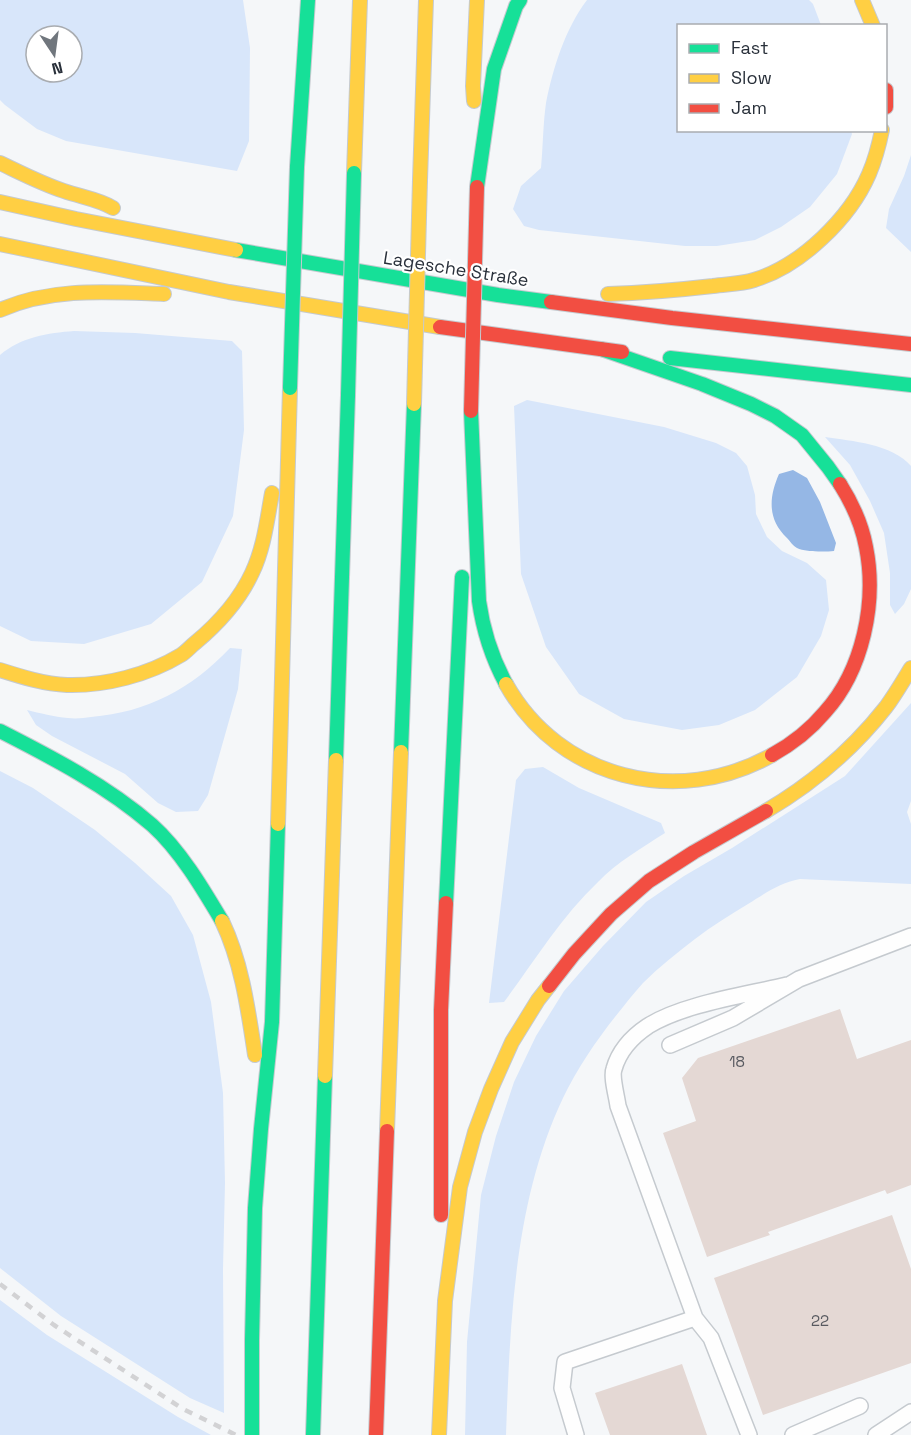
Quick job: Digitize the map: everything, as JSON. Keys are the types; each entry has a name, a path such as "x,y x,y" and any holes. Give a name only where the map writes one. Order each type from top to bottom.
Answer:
{"highway":[{"path":"252,1435 254,1247 261,1129 272,1022 297,167 308,0"},
{"path":"313,1435 360,0"},
{"path":"376,1435 414,404 426,0"},
{"path":"439,1435 445,1301 441,1200 441,1010 471,411 477,187 473,86 477,0"},
{"path":"477,187 494,69 520,0"},
{"path":"862,0 872,24"},
{"path":"292,36 297,167"},
{"path":"498,295 645,293 756,280 791,263 826,236 852,205 870,172 881,132"},
{"path":"0,163 36,182 107,204 143,231"},
{"name":"Lagesche Straße","path":"0,202 267,256 498,295 683,319 911,344"},
{"path":"0,244 262,298 537,341 738,367 911,385"},
{"path":"0,309 21,301 64,293 262,298"},
{"path":"471,411 479,602 488,640 501,675 520,706 541,730 564,749 596,766 632,778 671,782 705,778 742,770 774,755 805,734 826,712 845,684 857,658 866,627 870,593 868,559 861,526 845,489 821,456 797,431 765,410 714,388 601,349"},
{"path":"0,670 31,680 68,685 106,682 146,672 181,655 212,629 233,606 252,572 264,537 290,388"},
{"path":"445,1301 460,1187 475,1132 512,1042 538,1000 574,954 611,914 649,881 774,806 814,779 853,746 887,705 911,668"},
{"path":"0,732 60,762 122,802 153,826 179,855 203,888 223,923 237,960 248,1002 261,1129"}],"lane":[{"path":"670,1045 733,1018 799,979 911,936"},
{"path":"749,1435 711,1338 695,1318 618,1106 613,1071 625,1046 648,1026 672,1015 704,1005 787,986"},
{"path":"576,1435 562,1388 566,1362 695,1318"},
{"path":"793,1435 860,1406"},
{"path":"876,1435 911,1412"}],"shaded area":[{"path":"0,0 243,0 250,48 249,141 237,171 66,141 37,129 0,100"},
{"path":"587,0 809,0 813,4 821,24 677,24 677,132 851,132 837,174 810,207 781,227 755,240 717,246 685,246 539,230 524,226 513,209 521,186 541,168 545,111 552,76 566,36"},
{"path":"911,155 911,252 886,228 889,209"},
{"path":"74,331 135,333 232,341 242,351 244,430 233,516 202,582 151,624 84,644 31,641 0,626 0,355 26,340"},
{"path":"527,400 664,427 716,443 736,453 747,466 755,495 756,514 767,537 782,551 807,563 826,580 829,610 821,636 797,677 755,710 719,725 682,730 624,719 579,694 546,647 521,574 514,406"},
{"path":"825,437 883,448 911,466 911,589 904,604 895,614 890,605 890,573 884,533 850,465"},
{"path":"230,648 242,649 238,689 208,795 198,811 176,812 158,803 125,774 52,736 36,725 27,710 52,716 86,718 131,710 150,704 184,687"},
{"path":"911,703 911,801 907,812 911,824 911,884 800,879 773,889 721,921 668,960 643,983 606,1028 563,1098 534,1178 524,1220 513,1306 506,1435 465,1435 467,1342 481,1195 496,1136 514,1082 536,1036 564,991 603,946 646,902 845,776"},
{"path":"543,767 579,788 661,823 665,833 605,875 560,925 504,1002 489,1003 516,780 525,769"},
{"path":"0,771 33,788 95,830 135,863 171,896 193,935 211,1002 223,1093 224,1413 190,1398 61,1316 0,1268"},
{"path":"0,1300 47,1335 178,1417 211,1435 0,1435"}],"water":[{"path":"793,470 807,478 820,502 836,543 834,551 820,552 797,548 776,523 772,508 773,491 779,474"}],"building":[{"path":"840,1009 857,1059 911,1040 911,1185 887,1194 885,1190 768,1232 770,1235 707,1257 663,1133 696,1121 682,1078 698,1058"},
{"path":"892,1215 911,1269 911,1363 763,1415 714,1278"},
{"path":"682,1364 707,1435 610,1435 595,1393"}],"railway":[{"path":"0,1284 54,1325 183,1409 236,1435"}],"traffic: fast":[{"path":"297,167 308,0"},
{"path":"477,187 494,69 520,0"},
{"path":"290,388 297,167"},
{"path":"348,395 354,173"},
{"path":"236,250 551,302"},
{"path":"601,349 702,384 775,416 802,435 840,484"},
{"path":"670,358 911,385"},
{"path":"336,760 348,395"},
{"path":"401,752 414,404"},
{"path":"471,411 479,601 489,644 506,684"},
{"path":"446,903 462,577"},
{"path":"0,731 60,762 98,785 152,825 181,858 222,921"},
{"path":"252,1435 255,1208 272,1022 278,824"},
{"path":"313,1435 325,1076"}],"traffic: slow":[{"path":"354,173 360,0"},
{"path":"420,180 426,0"},
{"path":"474,101 477,0"},
{"path":"862,0 872,24"},
{"path":"608,294 674,290 744,282 772,273 789,264 822,238 850,207 869,174 882,132"},
{"path":"0,163 48,185 113,208"},
{"path":"414,404 420,180"},
{"path":"0,202 236,250"},
{"path":"0,244 229,292 440,327"},
{"path":"0,310 60,294 102,292 164,294"},
{"path":"278,824 290,388"},
{"path":"0,670 50,683 96,684 140,674 181,655 220,619 235,602 247,583 262,544 272,493"},
{"path":"766,811 800,789 846,751 886,707 911,668"},
{"path":"506,684 529,716 557,743 589,762 624,775 661,781 698,780 736,771 772,755"},
{"path":"387,1131 401,752"},
{"path":"325,1076 336,760"},
{"path":"222,921 235,953 247,1003 255,1055"},
{"path":"439,1435 445,1301 460,1187 475,1132 491,1089 512,1042 549,986"}],"traffic: jam":[{"path":"471,411 477,187"},
{"path":"551,302 672,318 911,344"},
{"path":"440,327 622,352"},
{"path":"772,755 807,731 838,695 858,656 864,634 870,590 866,547 856,514 840,484"},
{"path":"549,986 574,954 611,914 649,881 766,811"},
{"path":"441,1215 441,1010 446,903"},
{"path":"376,1435 387,1131"}]}
